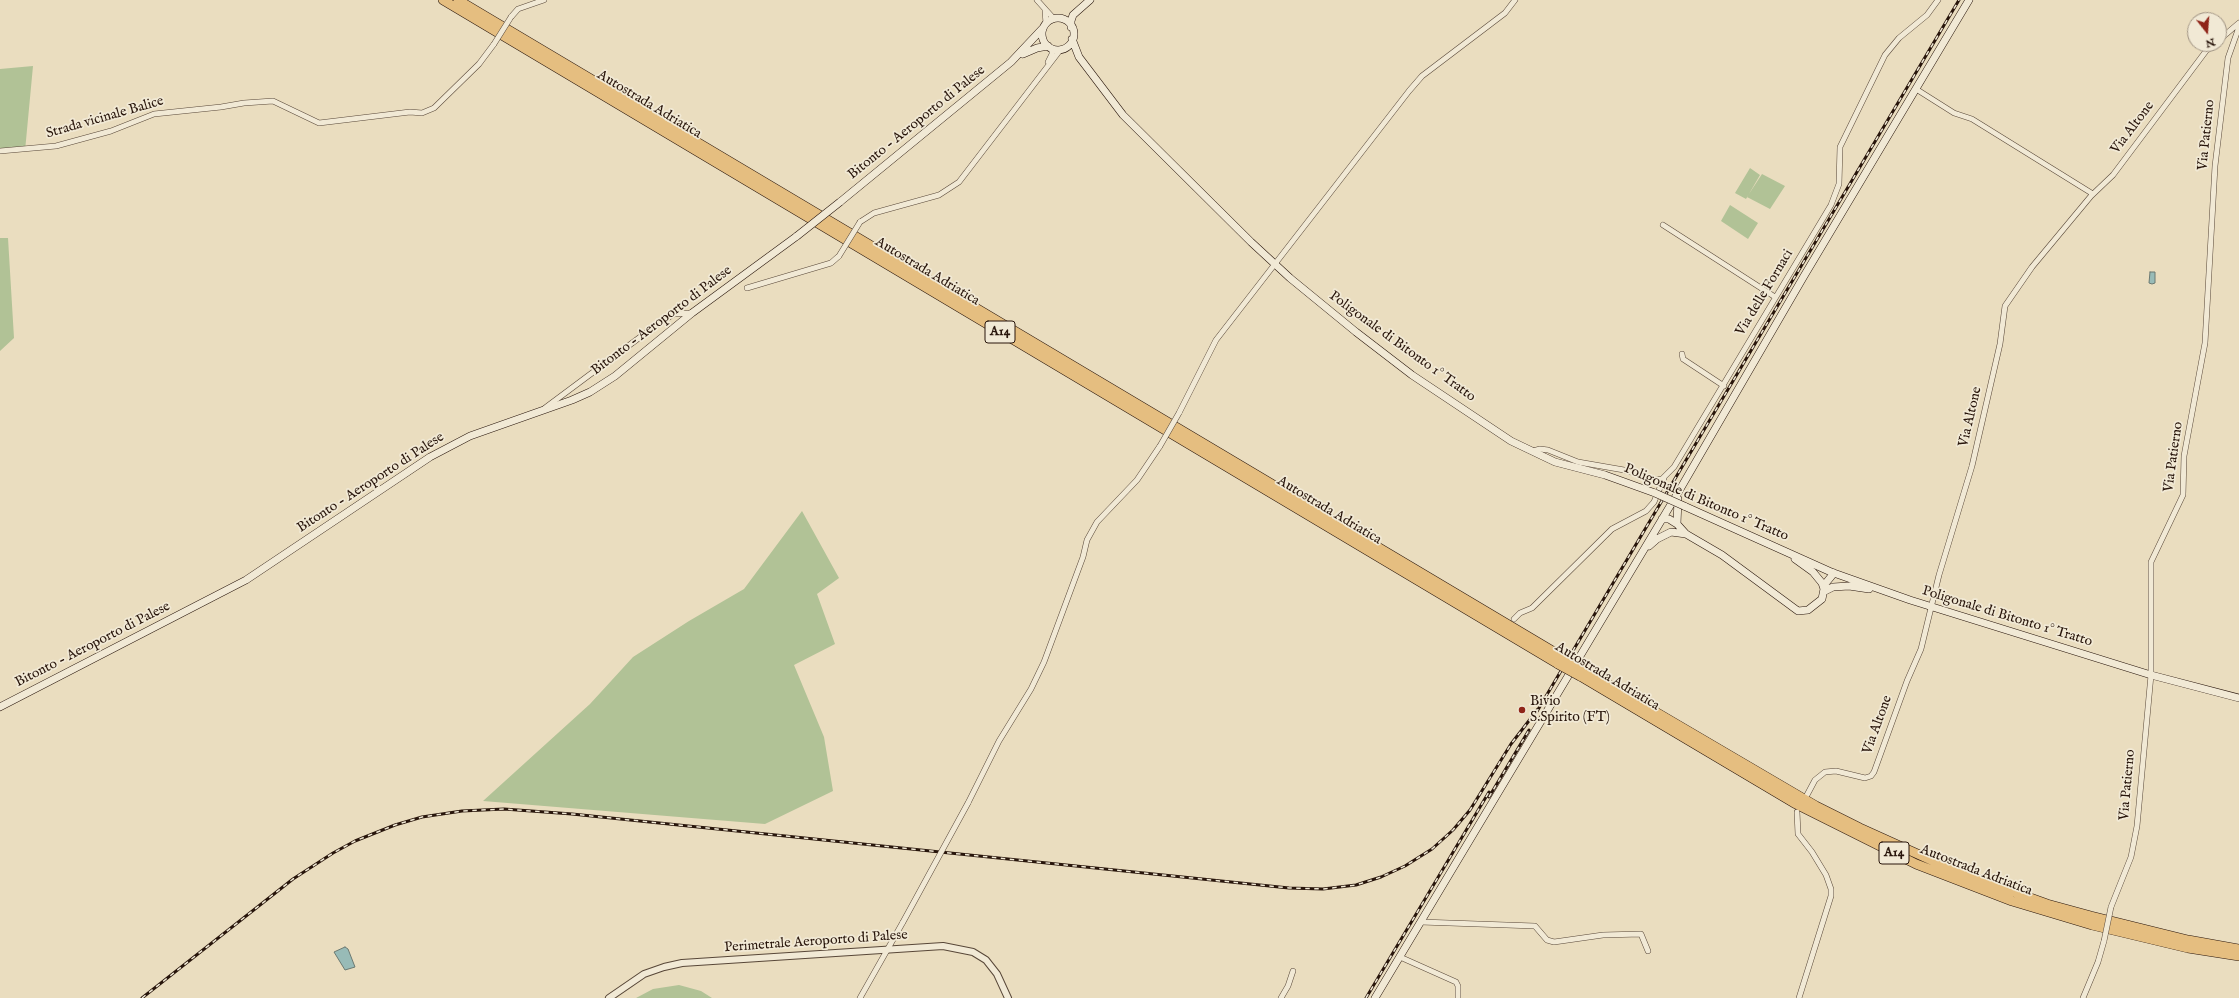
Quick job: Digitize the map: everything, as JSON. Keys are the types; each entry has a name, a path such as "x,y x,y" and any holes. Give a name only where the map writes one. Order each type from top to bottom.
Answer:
{"highway":[{"name":"Autostrada Adriatica","path":"443,0 1559,660 1816,806 1860,828 1953,870 2047,904 2181,938 2239,949"},
{"name":"Autostrada Adriatica","path":"458,0 1559,660"},
{"name":"Autostrada Adriatica","path":"1582,673 1794,803 1923,867 2006,899 2092,925 2181,947 2239,956"}],"main road":[{"path":"1012,62 1044,26 1056,18 1080,8 1090,0"},
{"path":"1375,998 1643,552 1804,276 1969,0"},
{"path":"1079,57 1072,39 1071,21 1080,8"},
{"path":"1056,18 1066,20 1072,27"},
{"path":"1044,26 1042,38 1050,47"},
{"path":"1063,48 1072,39"},
{"path":"1012,62 1037,48 1050,47 1063,48 1079,57"},
{"name":"Poligonale di Bitonto 1° Tratto","path":"1079,57 1123,115 1275,264 1315,299 1412,375 1511,440 1532,452 1555,462 1632,483 1834,573 1931,608 2151,675 2239,698"},
{"name":"Bitonto - Aeroporto di Palese","path":"0,707 246,580 430,457 470,436 572,400 596,388 615,376 692,314 840,202 1012,62"},
{"path":"1677,524 1676,513 1679,491"},
{"path":"1662,519 1669,519 1677,524 1686,534"},
{"path":"1662,519 1677,532"},
{"path":"1643,552 1657,539 1671,532 1686,534 1722,555 1798,611 1808,610 1822,599 1825,591 1833,582 1834,573"},
{"path":"1780,550 1813,572 1822,583 1825,591"},
{"path":"1825,591 1832,587 1849,586 1883,591"}],"street":[{"name":"Strada vicinale Balice","path":"0,151 56,146 126,126 154,114 244,103 273,101 319,123 410,112 422,113 434,108 479,64 518,9 544,0"},
{"path":"1037,0 1045,10 1056,18"},
{"path":"860,998 968,803 999,741 1031,690 1044,662 1083,557 1087,540 1097,522 1149,466 1179,413 1216,340 1422,76 1505,13 1515,0"},
{"name":"Via delle Fornaci","path":"1514,619 1520,613 1532,608 1612,529 1646,511 1654,502 1665,477 1680,461 1836,195 1839,184 1840,148 1885,54 1899,38 1926,15 1938,0"},
{"path":"1044,26 1045,10"},
{"path":"2227,33 2239,23"},
{"name":"Via Patierno","path":"2082,998 2098,962 2112,907 2131,857 2137,826 2151,675 2151,562 2182,495 2184,456 2206,342 2215,166 2228,58 2239,27"},
{"path":"1047,65 1052,54 1050,47"},
{"path":"748,288 832,263 839,256 860,222 874,213 939,195 959,182 1047,65 1063,48"},
{"name":"Via Altone","path":"1807,796 1815,780 1825,772 1836,771 1865,778 1874,772 1901,696 1921,649 1938,575 1972,466 2000,344 2005,306 2032,268 2093,194 2113,175 2205,52"},
{"path":"1916,89 1954,112 1972,119 2093,194"},
{"path":"1663,225 1776,297"},
{"path":"541,411 655,326 674,314 692,314"},
{"path":"1682,354 1683,359 1724,386"},
{"path":"1532,452 1540,449 1548,450 1578,462 1624,470 1656,480 1665,477"},
{"path":"1797,812 1798,834 1826,874 1831,889 1831,896 1799,998"},
{"path":"1421,922 1535,926 1547,940 1554,942 1603,935 1642,934 1648,950"},
{"name":"Perimetrale Aeroporto di Palese","path":"609,998 644,974 664,966 682,963 944,946 973,952 986,960 997,974 1008,998"},
{"path":"1400,957 1456,982 1458,986 1458,998"},
{"path":"1281,998 1288,986 1293,971"}],"green space":[{"path":"33,66 25,151 0,153 0,69"},
{"path":"1750,168 1760,175 1746,199 1735,193"},
{"path":"1762,174 1785,186 1770,209 1747,197"},
{"path":"1730,205 1758,223 1748,239 1721,221"},
{"path":"0,238 8,238 14,338 0,351"},
{"path":"802,511 839,578 817,594 835,644 794,665 824,737 833,791 765,824 483,801 590,704 633,657 689,621 744,589"},
{"path":"679,985 701,991 712,998 636,998 653,989"}],"water":[{"path":"2150,272 2155,272 2155,283 2152,284 2149,283"},
{"path":"345,947 348,949 355,967 345,970 334,952"}],"railway":[{"path":"1536,713 1959,0"},
{"path":"142,998 293,879 333,853 355,841 395,825 422,817 462,811 504,809 572,814 1289,888 1323,889 1356,885 1381,877 1405,866 1432,849 1453,830 1470,810 1511,744 1538,709"},
{"path":"1489,797 1529,730"},
{"path":"1366,998 1489,792"}],"place":[{"name":"Bivio S.Spirito (FT)","path":"1522,710"}]}
